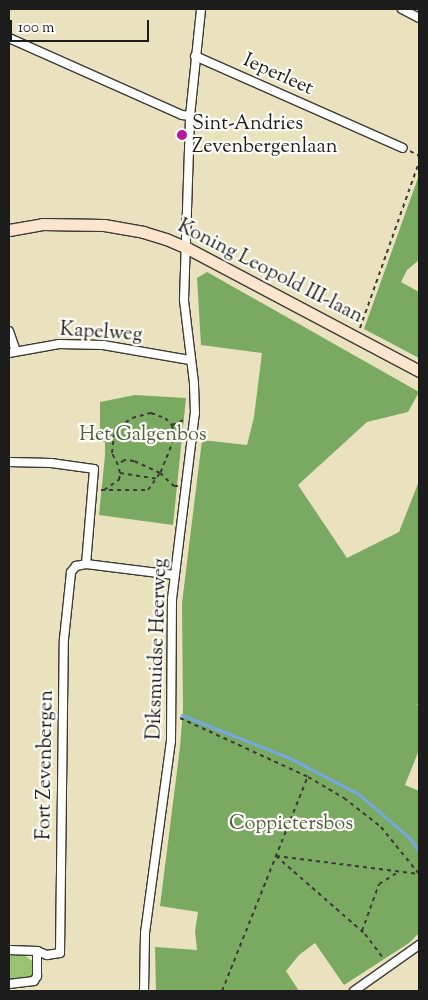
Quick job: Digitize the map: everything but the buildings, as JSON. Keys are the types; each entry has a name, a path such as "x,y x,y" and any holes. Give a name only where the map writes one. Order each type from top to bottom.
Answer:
{"street":[{"name":"Diksmuidse Heerweg","path":"144,991 145,933 167,779 171,714 171,629 174,575 194,414 194,388 184,300 190,116 201,9"},
{"path":"402,9 419,18"},
{"path":"9,38 182,115 190,116"},
{"name":"Ieperleet","path":"195,56 403,148"},
{"name":"Koning Leopold III-laan","path":"9,230 42,224 104,224 143,232 187,248 419,371"},
{"path":"9,331 12,352"},
{"name":"Kapelweg","path":"12,352 58,344 103,345 190,360"},
{"path":"9,462 51,462 94,469 86,564 174,575"},
{"name":"Fort Zevenbergen","path":"9,950 37,951 47,954 60,953 65,614 71,572 76,566 86,564"},
{"path":"354,991 419,945"},
{"path":"9,984 34,981 38,976 37,951"}],"path":[{"path":"403,148 419,156"},
{"path":"356,338 419,162"},
{"path":"93,490 104,490 148,490 160,473 174,439 172,425 165,418 151,413 132,418 119,427 114,436 112,453 118,465 119,480 104,490"},
{"path":"172,425 194,414"},
{"path":"118,465 124,460 134,461 160,473 174,486 186,487"},
{"path":"120,473 156,479"},
{"path":"171,714 308,777 344,798 381,827 419,874"},
{"path":"222,991 308,777"},
{"path":"276,856 419,874"},
{"path":"276,856 362,931 390,967"},
{"path":"362,931 379,884 398,872"}],"green space":[{"path":"419,175 419,260 407,270 401,282 419,292 419,358 364,329"},
{"name":"Coppietersbos","path":"207,272 419,392 408,412 367,422 298,485 347,558 399,532 419,481 419,701 417,705 419,706 419,750 405,785 419,791 419,933 409,943 344,985 315,943 299,955 286,971 299,991 156,991 155,947 197,950 195,931 198,912 160,906 180,747 183,710 182,603 202,440 247,445 254,417 262,353 201,345 197,278"},
{"name":"Het Galgenbos","path":"135,395 186,398 173,525 99,515 105,455 105,442 100,442 100,402"},
{"path":"21,953 35,963 35,972 31,978 9,981 9,954"}],"waterway":[{"path":"182,715 290,758 359,794 410,838 419,851"}],"place":[{"name":"Sint-Andries Zevenbergenlaan","path":"182,135"}]}
